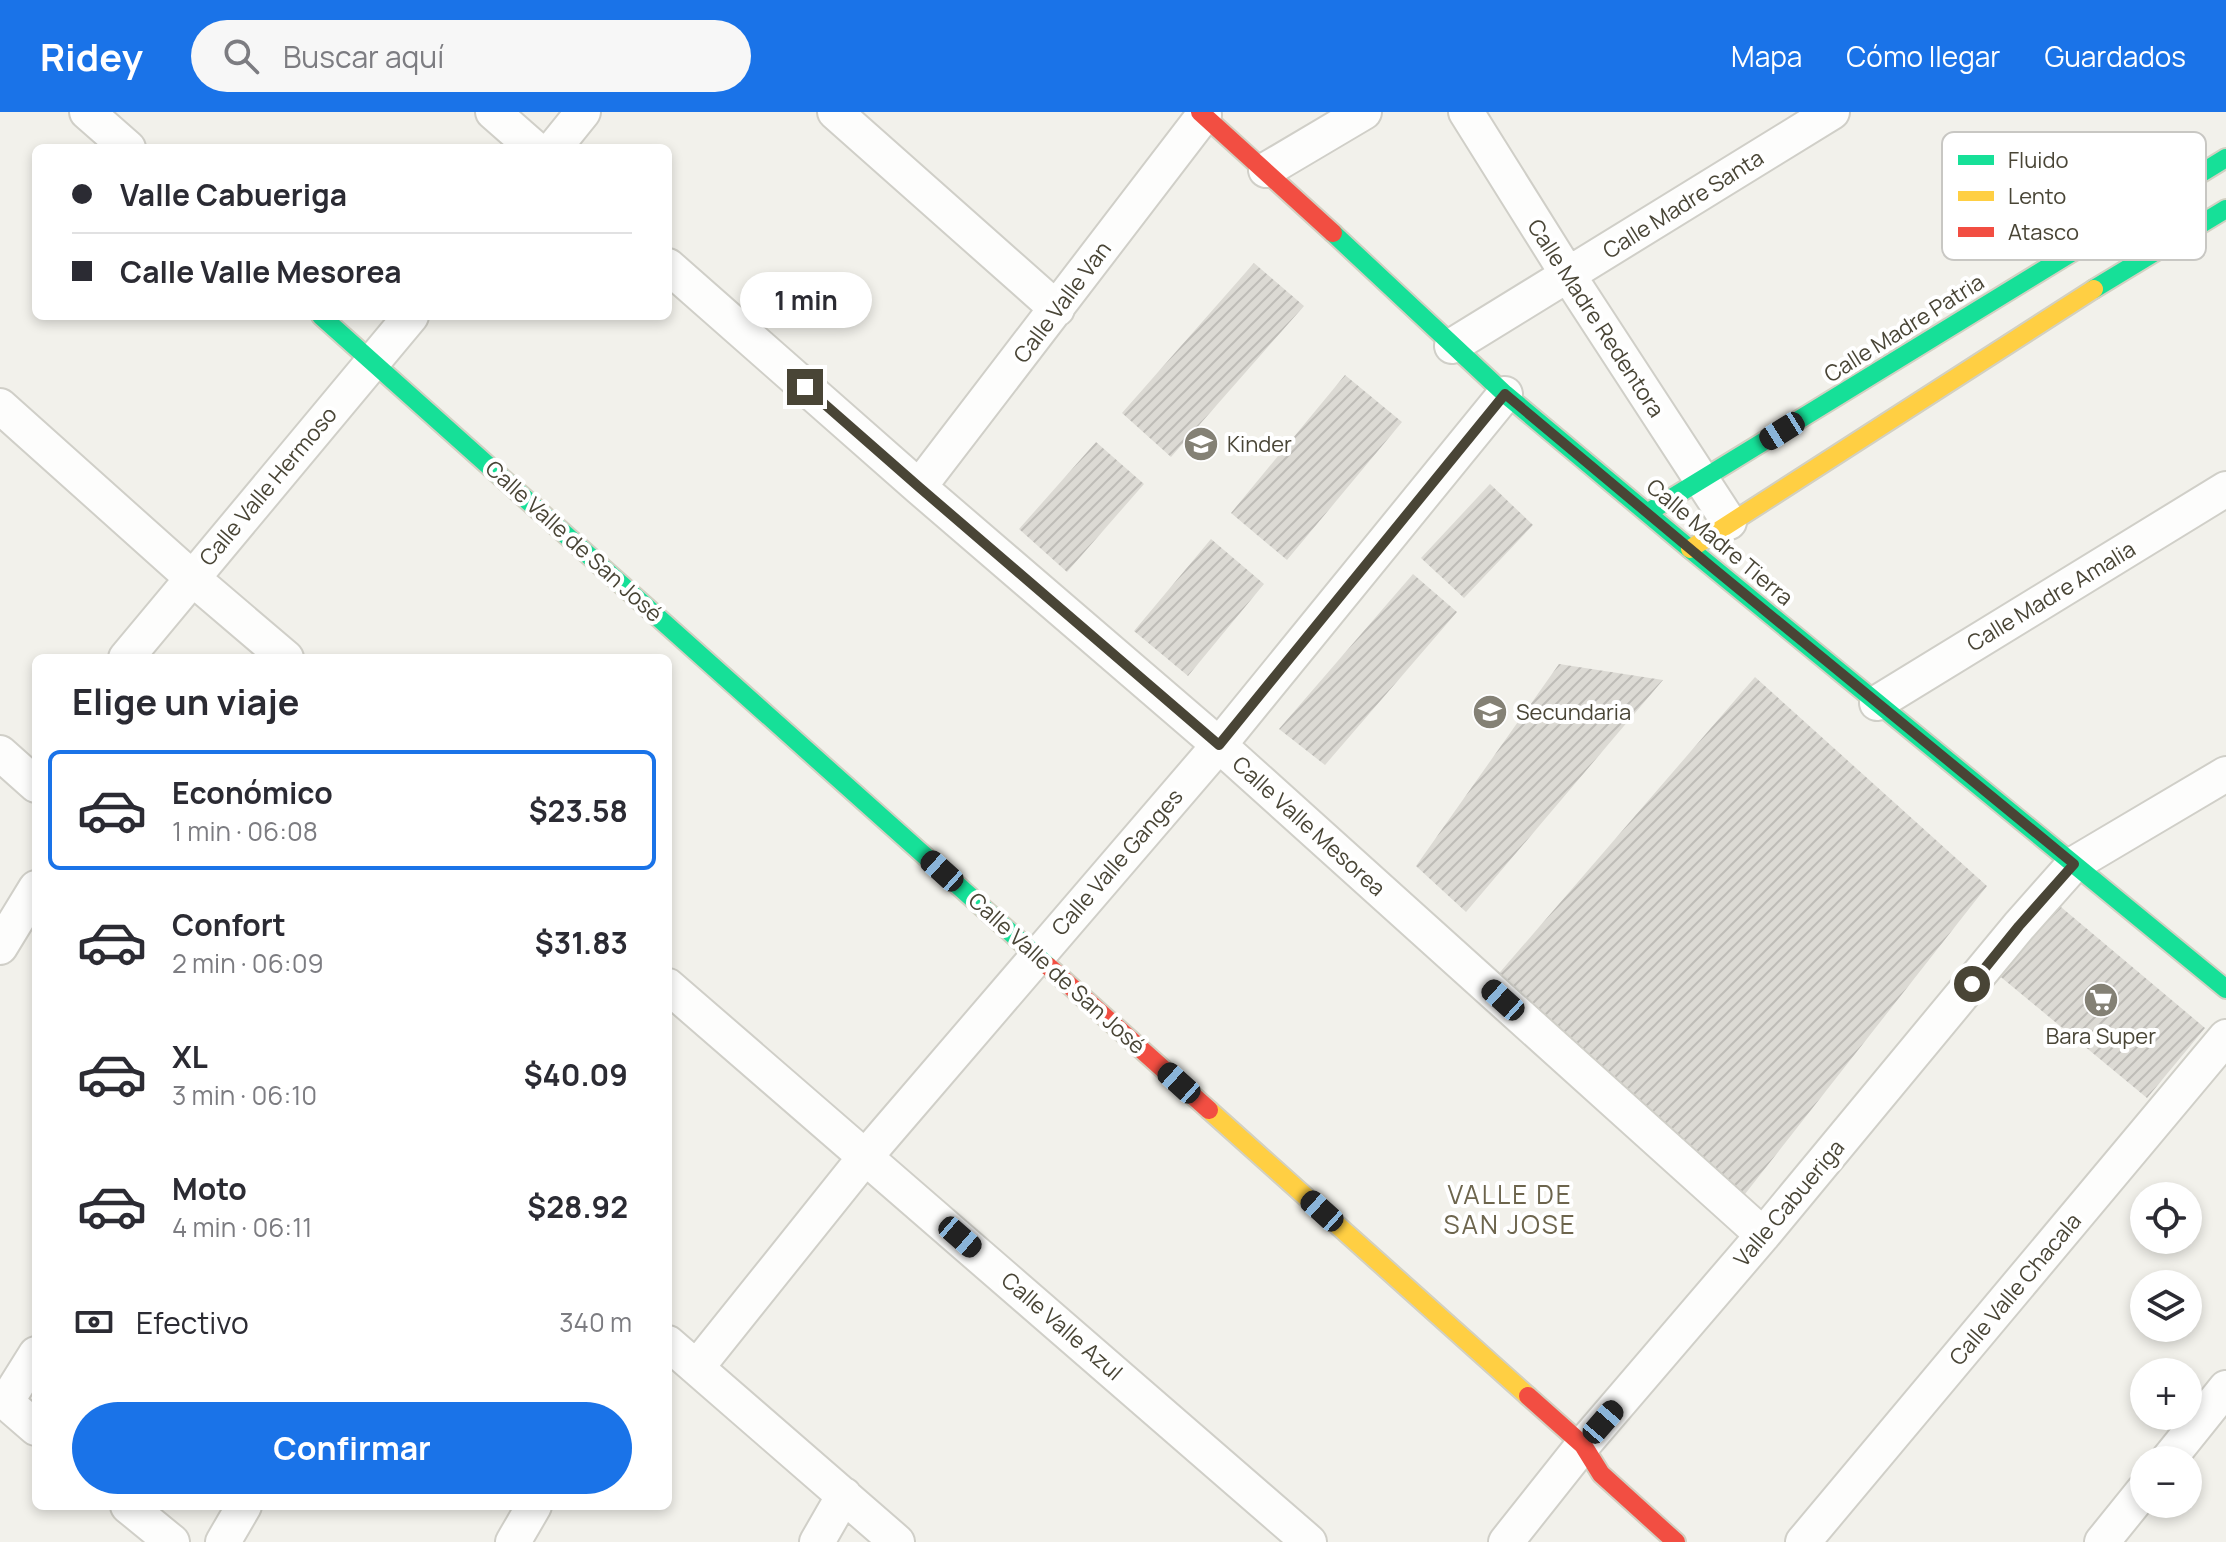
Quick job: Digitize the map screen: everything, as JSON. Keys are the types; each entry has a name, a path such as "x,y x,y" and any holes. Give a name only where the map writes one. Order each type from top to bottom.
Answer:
{"street":[{"path":"87,112 123,144"},
{"path":"493,112 529,144"},
{"path":"557,144 583,112"},
{"path":"835,112 1057,309"},
{"path":"1266,170 1364,112"},
{"name":"Calle Madre Redentora","path":"1466,112 1729,522"},
{"name":"Calle Madre Santa","path":"1452,346 1832,112"},
{"name":"Calle Valle Van","path":"919,487 1202,114"},
{"name":"Calle Madre Tierra","path":"1202,114 1505,394 2226,989"},
{"name":"Calle Madre Patria","path":"2206,170 2226,158"},
{"path":"2206,221 2226,209"},
{"name":"Calle Madre Patria","path":"1647,513 2060,260"},
{"path":"1690,549 2142,260"},
{"name":"Calle Valle Mesorea","path":"672,270 1219,745 1763,1235"},
{"name":"Calle Valle de San José","path":"326,320 1583,1445 1601,1474 1676,1542"},
{"name":"Calle Valle Hermoso","path":"129,654 408,320"},
{"name":"Calle Valle Ganges","path":"697,1367 866,1156 1219,745 1505,394"},
{"path":"0,406 281,654"},
{"name":"Calle Madre Amalia","path":"1877,703 2226,489"},
{"path":"0,753 32,776"},
{"name":"Valle Cabueriga","path":"1506,1542 1583,1445 2074,864 2226,774"},
{"path":"0,947 32,895"},
{"name":"Calle Valle Azul","path":"672,989 1309,1542"},
{"name":"Calle Valle Chacala","path":"1803,1542 2226,1037"},
{"path":"672,1346 897,1542"},
{"path":"32,1360 3,1400 32,1425"},
{"path":"2179,1446 2226,1388"},
{"path":"817,1542 844,1495"},
{"path":"2102,1542 2130,1507"},
{"path":"223,1542 242,1510"},
{"path":"513,1542 532,1510"},
{"path":"133,1523 172,1542"}],"building":[{"path":"1254,263 1304,306 1171,457 1122,413"},
{"path":"1345,375 1402,422 1287,560 1231,513"},
{"path":"1096,442 1144,484 1067,572 1019,529"},
{"path":"1490,484 1533,525 1464,598 1421,558"},
{"path":"1211,539 1264,584 1188,676 1134,631"},
{"path":"1413,574 1457,612 1325,765 1279,729"},
{"path":"1559,664 1663,680 1466,912 1416,866"},
{"path":"1755,677 1987,886 1734,1208 1495,978"},
{"name":"Bara Super","path":"2055,902 2205,1028 2147,1098 1996,973"}],"traffic: fast":[{"path":"2206,170 2226,158"},
{"path":"2206,221 2226,209"},
{"path":"1333,233 1505,394 2226,989"},
{"path":"1647,513 2060,260"},
{"path":"2094,289 2142,260"},
{"path":"325,320 1048,966"}],"traffic: slow":[{"path":"1690,549 2094,289"},
{"path":"1209,1110 1528,1396"}],"traffic: jam":[{"path":"1200,112 1333,233"},
{"path":"1048,966 1209,1110"},
{"path":"1528,1396 1583,1445 1601,1474 1676,1542"}],"place":[{"name":"Kinder","path":"1201,444"},
{"name":"Secundaria","path":"1490,712"},
{"name":"Bara Super","path":"2101,1000"}],"district":[{"name":"VALLE DE SAN JOSE","path":"1510,1209"}],"route":[{"path":"805,387 1219,745 1505,394 2074,864 1972,984"}]}
